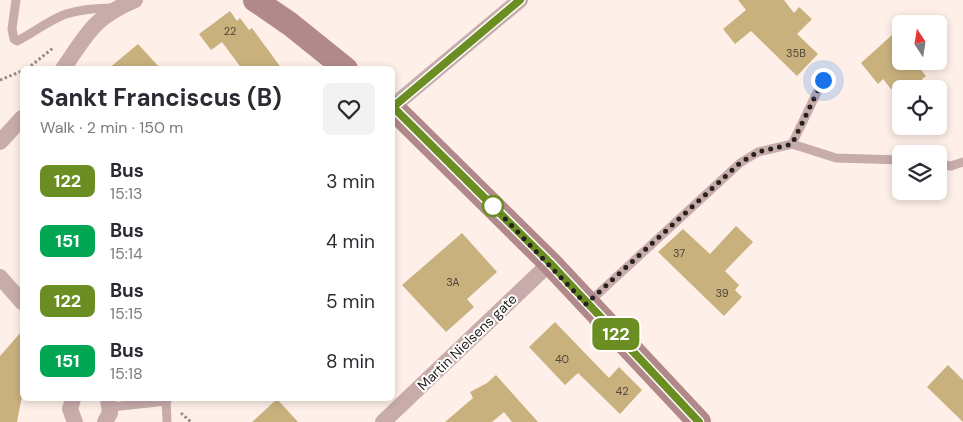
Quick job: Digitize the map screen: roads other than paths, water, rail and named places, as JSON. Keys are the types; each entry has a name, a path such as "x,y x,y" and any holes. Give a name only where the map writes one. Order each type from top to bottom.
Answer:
{"main road":[{"path":"255,0 290,24 342,66"},
{"path":"272,0 290,24"},
{"path":"395,109 550,263 695,421"}],"street":[{"path":"65,66 96,22 116,8 135,0"},
{"path":"395,105 520,0"},
{"path":"0,142 20,120"},
{"name":"Martin Nielsens gate","path":"384,422 550,263"},
{"path":"0,277 20,300"},
{"path":"72,401 70,409 76,422"}],"lane":[{"path":"16,0 12,29 14,39 17,41 37,32 64,15 88,8 116,8"},
{"path":"792,144 823,80"},
{"path":"586,304 740,163 758,152 792,144 836,158 892,160"},
{"path":"947,165 963,162"},
{"path":"108,409 160,401"},
{"path":"167,401 167,422"}]}
